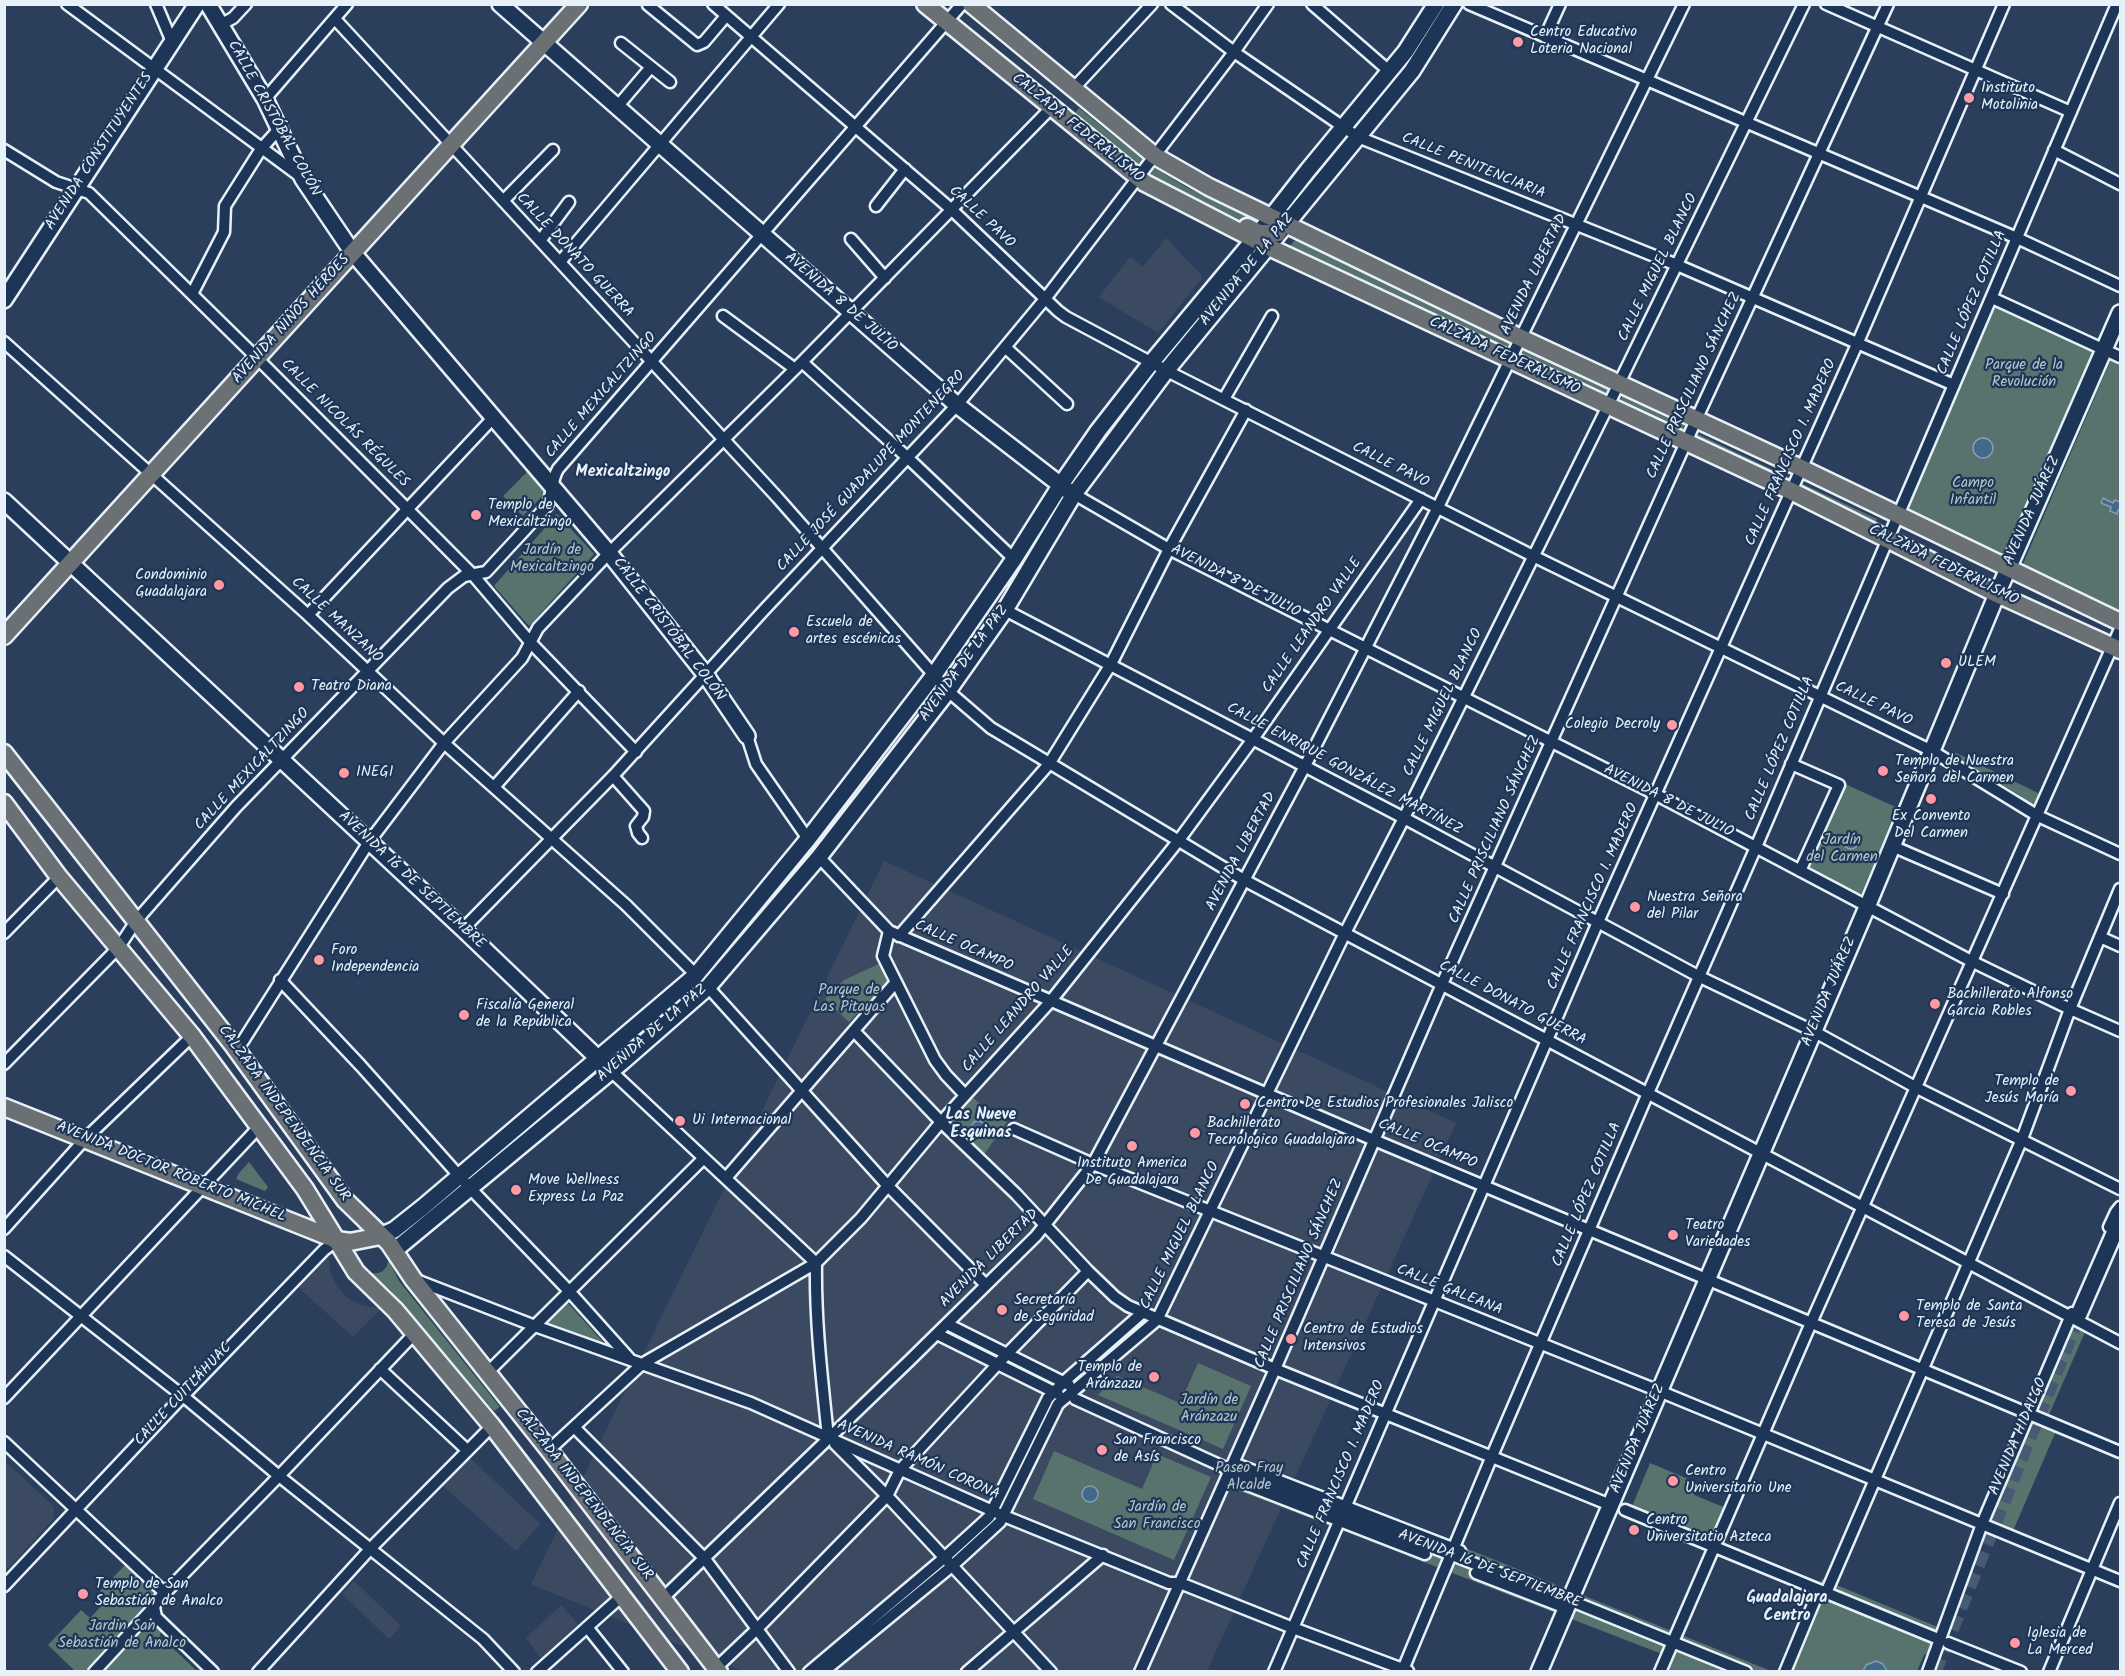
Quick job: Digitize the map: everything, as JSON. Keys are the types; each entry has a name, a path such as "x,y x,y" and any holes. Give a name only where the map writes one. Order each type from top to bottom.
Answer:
{"main road":[{"name":"AVENIDA NIÑOS HÉROES","path":"4,636 579,4"},
{"name":"CALZADA FEDERALISMO","path":"925,4 1141,181 1521,338 1801,468 2121,622"},
{"name":"CALZADA FEDERALISMO","path":"971,4 1155,156 1209,187 1269,232 1510,360 1791,491 1997,594 2117,648"},
{"name":"CALZADA INDEPENDENCIA SUR","path":"4,753 233,1045 345,1200 395,1251 413,1279 549,1450 718,1670"},
{"name":"CALZADA INDEPENDENCIA SUR","path":"4,803 59,877 192,1036 305,1189 356,1272 395,1310 492,1426 680,1671"},
{"name":"AVENIDA DOCTOR ROBERTO MICHEL","path":"4,1107 337,1240"},
{"path":"337,1240 350,1242 380,1236"}],"street":[{"path":"67,4 303,179"},
{"path":"156,4 172,42"},
{"name":"AVENIDA CONSTITUYENTES","path":"4,300 197,4"},
{"name":"CALLE CRISTÓBAL COLÓN","path":"208,4 265,99 303,179 353,253 609,553 705,674 747,736 756,764 819,857 894,934"},
{"path":"220,25 232,18 246,4"},
{"path":"265,99 347,4"},
{"name":"AVENIDA 8 DE JULIO","path":"500,4 957,405 1060,486 1169,549 1655,794 1973,962 2070,1010 2121,1031"},
{"name":"CALLE PAVO","path":"712,4 952,210 1066,317 1166,371 1533,556 1932,751 2038,816 2121,854"},
{"path":"560,262 779,4"},
{"name":"CALLE MEXICALTZINGO","path":"4,1064 119,947 136,921 281,759 448,588 458,580 486,572 547,506 552,497 553,477 558,469 962,4"},
{"path":"1074,88 1152,4"},
{"name":"CALLE PENITENCIARIA","path":"1171,4 1234,52 1358,137 1677,265 1954,385"},
{"name":"CALLE JOSÉ GUADALUPE MONTENEGRO","path":"464,929 636,752 705,674 957,405 1141,181 1155,156 1268,4"},
{"path":"1312,4 1389,71"},
{"name":"AVENIDA DE LA PAZ","path":"395,1251 708,987 819,857 948,691 1005,610 1074,494 1269,232 1342,128 1413,42 1436,4"},
{"name":"AVENIDA DE LA PAZ","path":"380,1236 394,1230 696,975 808,839 934,675 1098,431 1151,363 1358,137 1412,71 1454,4"},
{"path":"1469,4 2017,238 2121,285"},
{"path":"1545,37 1560,4"},
{"name":"AVENIDA LIBERTAD","path":"663,1598 937,1334 1046,1225 1093,1164 1305,766 1438,507 1684,4"},
{"name":"CALLE MIGUEL BLANCO","path":"948,1562 1000,1522 1058,1404 1073,1395 1157,1320 1345,933 1619,384 1804,4"},
{"path":"1826,4 2071,112"},
{"name":"CALLE PRISCILIANO SÁNCHEZ","path":"1140,1671 1275,1369 1442,984 1696,420 1888,4"},
{"name":"CALLE FRANCISCO I. MADERO","path":"1274,1671 1598,922 1858,342 1919,196 2004,4"},
{"path":"648,5 698,45 704,42 726,16"},
{"name":"CALLE LÓPEZ COTILLA","path":"1405,1671 1492,1456 2118,6"},
{"name":"CALLE DONATO GUERRA","path":"334,19 823,549 948,691 991,728 1244,880 1967,1263 2075,1316 2121,1343"},
{"path":"621,43 670,82"},
{"path":"617,107 651,67"},
{"path":"233,1045 243,1041 369,842 444,742 522,658 538,628 609,553 799,366 1051,108"},
{"path":"192,294 224,232 225,206 261,149 279,129"},
{"name":"CALLE NICOLÁS RÉGULES","path":"4,150 56,182 89,193 473,575 531,643 636,752"},
{"path":"503,201 554,150"},
{"path":"2054,150 2121,184"},
{"path":"876,206 905,170"},
{"path":"540,241 569,202"},
{"path":"851,238 885,278"},
{"path":"1992,298 2121,357"},
{"name":"AVENIDA JUÁREZ","path":"1539,1671 1867,907 1997,594 2121,313"},
{"path":"723,316 799,366 908,458 1014,559"},
{"path":"1224,399 1272,316"},
{"name":"CALLE MANZANO","path":"4,342 626,905 696,975"},
{"path":"1005,347 1067,404"},
{"path":"965,1095 935,1060 883,956 894,934 1049,764 1111,664 1169,549 1246,410"},
{"path":"308,615 494,417"},
{"name":"CALLE LEANDRO VALLE","path":"549,1450 637,1362 816,1263 861,1218 941,1122 1050,1002 1179,840 1253,739 1421,499"},
{"name":"AVENIDA 16 DE SEPTIEMBRE","path":"4,501 464,929 611,1071 816,1263"},
{"name":"CALLE ENRIQUE GONZÁLEZ MARTÍNEZ","path":"1005,610 1404,818 1700,977 1813,1031 1917,1088 2121,1189"},
{"path":"1660,1671 1811,1323 2038,816 2117,648 2121,629"},
{"path":"495,786 579,691"},
{"path":"1791,764 1839,785 1800,870"},
{"path":"613,776 645,811 636,826 642,838"},
{"path":"1892,846 2003,894"},
{"path":"4,933 59,877"},
{"path":"1785,1671 1874,1480 2022,1139 2070,1010 2121,889"},
{"name":"CALLE OCAMPO","path":"894,934 1374,1140 1590,1228 1707,1280 2121,1452"},
{"path":"2100,937 2121,946"},
{"path":"280,981 362,1066 470,1188 637,1362"},
{"path":"726,1178 896,982"},
{"path":"708,987 887,1185 986,1285"},
{"path":"854,1031 941,1122 1046,1225 1088,1271 1115,1297 1141,1314 1604,1502"},
{"path":"4,1229 86,1138 192,1036"},
{"path":"4,1398 259,1127"},
{"name":"CALLE GALEANA","path":"1014,1129 1093,1164 1659,1391 2121,1581"},
{"path":"487,1373 704,1158"},
{"name":"AVENIDA HIDALGO","path":"2075,1316 2116,1212 2121,1207"},
{"name":"AVENIDA HIDALGO","path":"1928,1671 1982,1524 2029,1414 2121,1220"},
{"name":"CALLE CUITLÁHUAC","path":"4,1586 183,1396 324,1250 337,1240"},
{"path":"4,1256 183,1396 483,1639 514,1671"},
{"path":"816,1263 819,1354 828,1437 1050,1671"},
{"path":"718,1670 886,1496 900,1470 1007,1354 1088,1271"},
{"name":"AVENIDA RAMÓN CORONA","path":"413,1279 535,1326 751,1403 1004,1516 1169,1583 1180,1583 1405,1671"},
{"name":"CALLE MIGUEL BLANCO","path":"948,1562 989,1517 1048,1398 1141,1314"},
{"path":"947,1324 1063,1383 1073,1395"},
{"path":"94,1671 165,1593 414,1334"},
{"path":"937,1334 1054,1392 1073,1395 1230,1470"},
{"path":"380,1369 467,1450"},
{"path":"258,1671 371,1548 492,1426"},
{"path":"574,1427 705,1559 789,1671"},
{"path":"4,1442 165,1593"},
{"name":"AVENIDA 16 DE SEPTIEMBRE","path":"1230,1470 1746,1671"},
{"name":"AVENIDA 16 DE SEPTIEMBRE","path":"1230,1470 1452,1556"},
{"path":"2049,1671 2121,1503"},
{"path":"1625,1510 1936,1638"},
{"path":"967,1671 1103,1556"},
{"path":"809,1671 948,1562"},
{"path":"824,1671 948,1562"},
{"path":"537,1671 623,1595"},
{"path":"154,1607 156,1617 213,1671"},
{"path":"587,1627 623,1671"},
{"path":"1947,1643 2021,1671"}],"shaded area":[{"path":"1166,238 1203,277 1158,333 1099,297 1130,257 1143,267"},
{"path":"1983,438 1990,441 1993,448 1990,455 1983,458 1976,455 1973,448 1976,441"},
{"path":"2103,498 2113,503 2115,500 2120,502 2120,511 2118,510 2117,514 2110,511 2111,507 2101,503"},
{"path":"1851,835 1856,837 1858,842 1856,847 1851,849 1846,847 1844,842 1846,837"},
{"path":"884,861 1456,1123 1207,1671 743,1671 531,1584"},
{"path":"975,1121 981,1121 985,1128 981,1135 975,1135 971,1131 971,1125"},
{"path":"324,1257 329,1259 330,1270 336,1285 346,1297 360,1305 383,1307 353,1337 297,1286"},
{"path":"468,1456 540,1524 516,1551 441,1484"},
{"path":"4,1460 54,1507 54,1518 9,1568 5,1569"},
{"path":"1090,1486 1096,1488 1098,1494 1096,1500 1090,1502 1084,1500 1082,1494 1084,1488"},
{"path":"354,1581 401,1626 389,1639 342,1594"},
{"path":"561,1605 578,1624 541,1658 526,1638"},
{"path":"1876,1661 1883,1664 1887,1671 1863,1671 1866,1665"}],"green space":[{"path":"1079,108 1146,162 1139,171 1072,117"},
{"path":"1155,168 1186,187 1262,224 1259,229 1149,176"},
{"path":"1295,240 1514,344 1508,355 1287,249"},
{"name":"Parque de la Revolución","path":"1996,298 2098,342 2002,563 1905,516"},
{"path":"1521,347 1614,392 1608,402 1516,358"},
{"name":"Parque de la Revolución","path":"2115,350 2120,352 2120,615 2020,571"},
{"path":"1622,396 1688,428 1683,438 1617,406"},
{"path":"1696,433 1792,479 1788,489 1691,442"},
{"path":"527,472 546,492 523,516 503,496"},
{"path":"1803,484 1877,519 1872,529 1799,493"},
{"name":"Jardín de Mexicaltzingo","path":"557,514 594,554 529,626 494,586"},
{"path":"1952,751 2040,794 2033,810 2023,804 2021,796 1951,754"},
{"name":"Jardín del Carmen","path":"1836,780 1898,808 1859,899 1795,866"},
{"name":"Parque de Las Pitayas","path":"883,962 891,977 849,1022 825,999 844,980"},
{"path":"971,1096 992,1115 1007,1122 983,1156 949,1123"},
{"path":"249,1162 268,1187 265,1191 236,1179"},
{"path":"388,1259 399,1281 500,1407 494,1411 390,1290 369,1272 383,1271"},
{"path":"566,1301 604,1343 602,1346 543,1323"},
{"path":"2069,1325 2085,1332 2048,1417 2032,1410"},
{"name":"Jardín de Aránzazu","path":"1198,1363 1251,1386 1223,1449 1098,1395 1117,1376 1180,1403"},
{"path":"2029,1419 2056,1431 2013,1531 1986,1519"},
{"name":"Jardín de San Francisco","path":"1054,1451 1142,1489 1157,1454 1211,1477 1174,1560 1033,1499"},
{"name":"Paseo Fray Alcalde","path":"1239,1457 1771,1671 1655,1671 1662,1654 1227,1486"},
{"path":"1650,1463 1698,1483 1694,1495 1726,1508 1712,1542 1631,1509"},
{"name":"Jardin San Sebastián de Analco","path":"126,1564 156,1593 143,1607 162,1627 160,1636 197,1671 75,1671 48,1645 81,1610 90,1618 107,1600 100,1591"},
{"path":"1822,1579 1940,1628 1930,1652 1924,1655 1917,1671 1784,1672"}],"tunnel":[{"path":"1934,1672 2079,1314"}],"place":[{"name":"Centro Educativo Loteria Nacional","path":"1518,42"},
{"name":"Instituto Motolinia","path":"1969,98"},
{"name":"Templo de Mexicaltzingo","path":"476,515"},
{"name":"Condominio Guadalajara","path":"219,585"},
{"name":"Escuela de artes escénicas","path":"794,632"},
{"name":"ULEM","path":"1946,663"},
{"name":"Teatro Diana","path":"299,687"},
{"name":"Colegio Decroly","path":"1672,725"},
{"name":"Templo de Nuestra Señora del Carmen","path":"1883,771"},
{"name":"INEGI","path":"344,773"},
{"name":"Ex Convento Del Carmen","path":"1931,799"},
{"name":"Nuestra Señora del Pilar","path":"1635,907"},
{"name":"Foro Independencia","path":"319,960"},
{"name":"Bachillerato Alfonso Garcia Robles","path":"1935,1004"},
{"name":"Fiscalía General de la República","path":"464,1015"},
{"name":"Templo de Jesús María","path":"2071,1091"},
{"name":"Centro De Estudios Profesionales Jalisco","path":"1245,1104"},
{"name":"Ui Internacional","path":"680,1121"},
{"name":"Bachillerato Tecnologico Guadalajara","path":"1195,1133"},
{"name":"Instituto America De Guadalajara","path":"1132,1146"},
{"name":"Move Wellness Express La Paz","path":"516,1190"},
{"name":"Teatro Variedades","path":"1673,1235"},
{"name":"Secretaría de Seguridad","path":"1002,1310"},
{"name":"Templo de Santa Teresa de Jesús","path":"1904,1316"},
{"name":"Centro de Estudios Intensivos","path":"1291,1339"},
{"name":"Templo de Aránzazu","path":"1154,1377"},
{"name":"San Francisco de Asís","path":"1102,1450"},
{"name":"Centro Universitario Une","path":"1673,1481"},
{"name":"Centro Universitatio Azteca","path":"1634,1530"},
{"name":"Templo de San Sebastián de Analco","path":"83,1594"},
{"name":"Iglesia de La Merced","path":"2015,1643"}],"district":[{"name":"Mexicaltzingo","path":"623,473"},
{"name":"Las Nueve Esquinas","path":"981,1125"},
{"name":"Guadalajara Centro","path":"1787,1608"}],"park label":[{"name":"Campo Infantil","path":"1973,492"}]}
